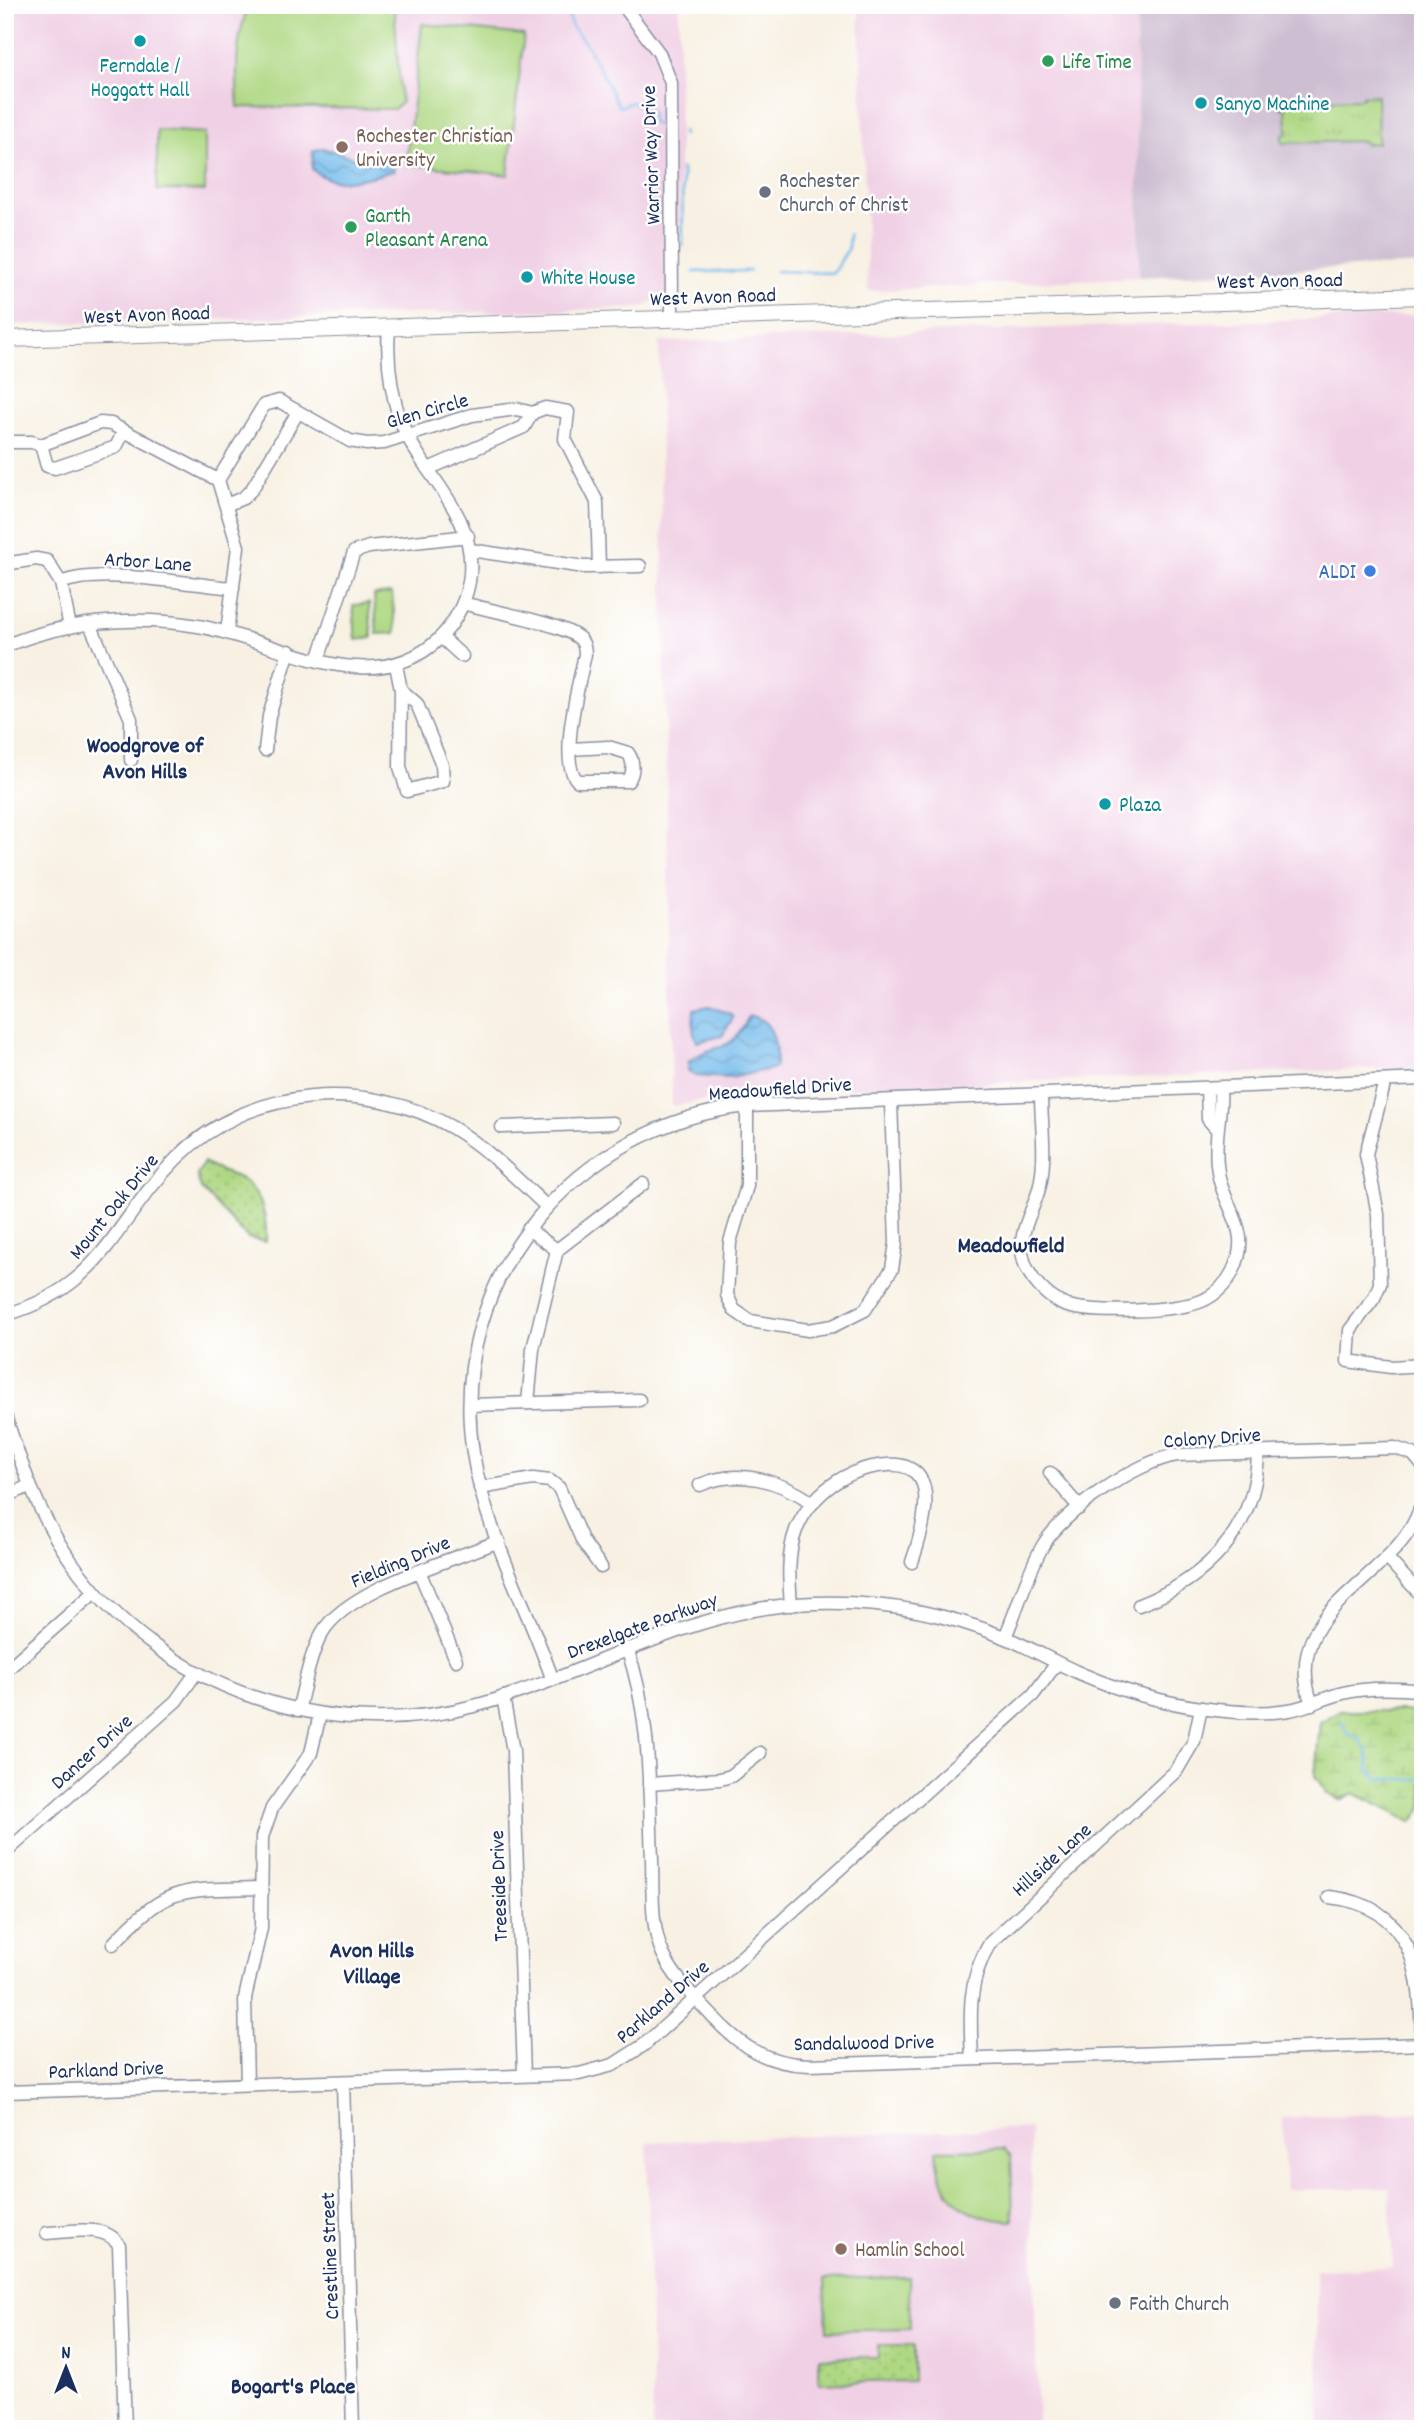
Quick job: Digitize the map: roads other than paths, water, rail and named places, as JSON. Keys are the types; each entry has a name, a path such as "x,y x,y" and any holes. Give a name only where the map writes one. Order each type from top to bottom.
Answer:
{"main road":[{"name":"West Avon Road","path":"5,339 1423,296"}],"street":[{"name":"Warrior Way Drive","path":"623,5 659,53 671,83 673,318"},
{"path":"5,646 70,627 144,621 227,632 355,669 396,666 425,651 441,637 463,603 470,574 470,550 468,536 458,512 406,435 396,403 389,328"},
{"name":"Glen Circle","path":"218,480 264,405 279,401 351,441 384,443 472,415 517,410 532,413 545,408 568,412 565,439 597,502 599,567"},
{"path":"226,505 243,498 252,489 298,412"},
{"path":"428,469 524,427 532,413"},
{"path":"5,442 32,442 41,445 100,423 124,431 178,462 218,480 238,547 227,632"},
{"path":"41,445 47,466 55,468 116,447 124,431"},
{"path":"318,660 354,552 360,549 468,536"},
{"path":"470,550 599,567 640,566"},
{"path":"5,564 21,560 47,561 61,583 70,627"},
{"name":"Arbor Lane","path":"61,583 72,578 99,576 233,588"},
{"path":"463,603 539,622 579,638 585,654 570,749 571,771 579,782 628,781 631,777 633,765 628,753 608,747 570,749"},
{"path":"90,624 131,719 131,760"},
{"path":"441,637 462,656"},
{"path":"265,750 269,716 289,651"},
{"path":"396,666 401,690 400,767 407,790 443,781 442,765 417,704 401,690"},
{"name":"Meadowfield Drive","path":"552,1678 480,1488 472,1449 470,1405 473,1360 482,1321 504,1267 528,1229 546,1206 575,1178 623,1144 686,1117 747,1106 1423,1079"},
{"path":"1385,1081 1366,1154 1378,1214 1380,1284 1374,1298 1350,1330 1348,1361 1391,1367 1423,1365"},
{"path":"1041,1095 1041,1181 1023,1232 1022,1252 1026,1266 1038,1285 1058,1302 1076,1308 1189,1305 1207,1298 1227,1281 1238,1259 1241,1240 1218,1172 1215,1127 1208,1119 1214,1088"},
{"name":"Mount Oak Drive","path":"5,1315 46,1300 86,1273 111,1245 149,1190 177,1158 197,1141 246,1114 292,1100 323,1096 365,1097 419,1111 455,1130 484,1150 546,1206"},
{"path":"747,1106 747,1186 730,1242 727,1295 734,1310 750,1321 808,1330 832,1326 865,1310 892,1269 896,1243 891,1101"},
{"path":"502,1127 613,1123"},
{"path":"528,1403 533,1349 557,1250 643,1184"},
{"path":"528,1229 557,1250"},
{"path":"470,1405 639,1399"},
{"name":"Drexelgate Parkway","path":"5,1415 29,1486 59,1543 94,1592 150,1642 196,1673 238,1692 298,1710 359,1718 417,1716 456,1710 503,1697 627,1648 718,1617 791,1605 847,1604 895,1608 943,1618 1005,1637 1057,1663 1129,1692 1202,1708 1273,1712 1359,1690 1423,1691"},
{"name":"Colony Drive","path":"1005,1637 1041,1548 1061,1524 1130,1471 1156,1460 1177,1455 1395,1448 1413,1454 1423,1466"},
{"path":"1139,1605 1182,1584 1238,1530 1255,1489 1258,1453"},
{"path":"791,1605 791,1549 797,1528 813,1503 837,1481 858,1471 882,1465 905,1466 920,1478 924,1492 921,1536 912,1562"},
{"path":"1050,1473 1080,1508"},
{"path":"700,1485 719,1476 740,1475 786,1488 813,1503"},
{"path":"480,1488 533,1479 550,1481 559,1488 583,1542 601,1567"},
{"path":"5,1497 29,1486"},
{"path":"1312,1704 1307,1689 1306,1669 1316,1632 1338,1601 1387,1558 1411,1530 1423,1497"},
{"name":"Fielding Drive","path":"298,1710 315,1650 334,1618 364,1595 499,1541"},
{"path":"1387,1558 1421,1595"},
{"path":"420,1573 456,1660"},
{"path":"5,1671 94,1592"},
{"name":"Sandalwood Drive","path":"627,1648 645,1713 658,1941 674,1974 737,2042 774,2061 809,2065 1423,2044"},
{"name":"Parkland Drive","path":"5,2092 579,2074 613,2065 634,2054 1033,1695 1057,1663"},
{"name":"Dancer Drive","path":"5,1853 176,1701 196,1673"},
{"name":"Treeside Drive","path":"503,1697 513,1751 524,2076"},
{"name":"Hillside Lane","path":"972,2059 971,1993 978,1965 990,1943 1177,1770 1194,1741 1202,1708"},
{"path":"247,2084 245,1998 260,1936 260,1851 265,1826 277,1800 311,1753 320,1714"},
{"path":"649,1784 720,1780 731,1776 760,1753"},
{"path":"113,1944 145,1910 163,1899 197,1890 260,1888"},
{"path":"1329,1897 1346,1899 1372,1908 1390,1923 1406,1943 1415,1962 1421,1987 1423,2044"},
{"name":"Crestline Street","path":"343,2082 353,2429"},
{"path":"47,2233 99,2232 111,2236 119,2245 125,2429"}],"water":[{"path":"323,148 364,161 392,162 394,171 351,181 321,176 312,169 313,151"},
{"path":"709,1006 731,1014 733,1018 722,1036 697,1042 693,1029 694,1009"},
{"path":"749,1016 764,1022 769,1028 775,1043 775,1068 731,1078 695,1076 688,1070 688,1062 698,1055 735,1038"}],"waterway":[{"path":"567,5 571,25 588,47 619,107 632,102 651,112 652,122 657,125"},
{"path":"682,131 683,135"},
{"path":"682,169 683,246"},
{"path":"776,271 833,273 848,249 849,234"},
{"path":"694,272 750,271"},
{"path":"1342,1721 1347,1734 1358,1739 1365,1747 1369,1757 1369,1770 1379,1779 1423,1779"}],"place":[{"name":"Ferndale / Hoggatt Hall","path":"140,41"},
{"name":"Life Time","path":"1048,61"},
{"name":"Sanyo Machine","path":"1201,103"},
{"name":"Rochester Christian University","path":"342,147"},
{"name":"Rochester Church of Christ","path":"765,192"},
{"name":"Garth Pleasant Arena","path":"351,227"},
{"name":"White House","path":"527,277"},
{"name":"ALDI","path":"1370,571"},
{"name":"Plaza","path":"1105,804"},
{"name":"Hamlin School","path":"841,2249"},
{"name":"Faith Church","path":"1115,2303"}],"district":[{"name":"Woodgrove of Avon Hills","path":"145,757"},
{"name":"Meadowfield","path":"1011,1244"},
{"name":"Avon Hills Village","path":"372,1962"},
{"name":"Bogart's Place","path":"293,2385"}]}
